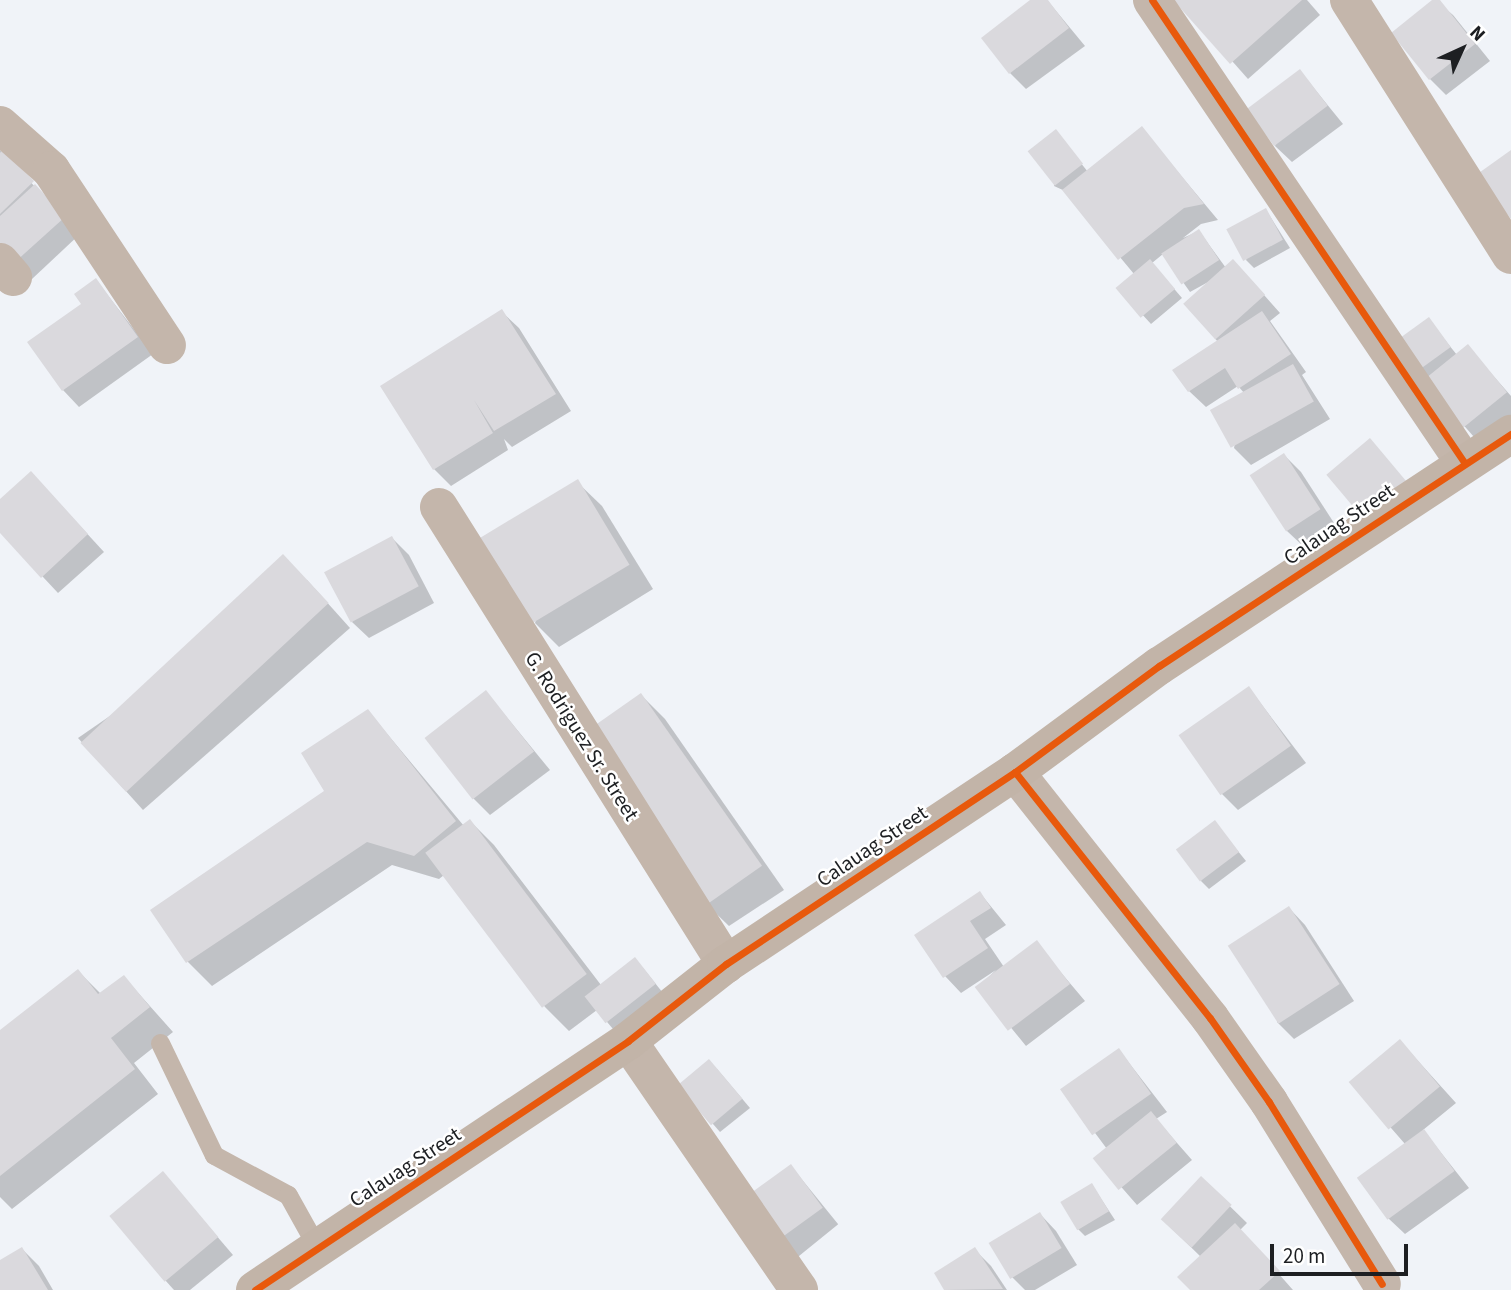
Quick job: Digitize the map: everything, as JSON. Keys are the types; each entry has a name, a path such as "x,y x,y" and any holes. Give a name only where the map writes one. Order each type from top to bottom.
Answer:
{"street":[{"path":"1152,0 1464,461"},
{"path":"1349,0 1511,255"},
{"path":"0,125 51,170 167,345"},
{"name":"Calauag Street","path":"255,1290 628,1041 726,964 1015,772 1159,666 1464,461 1511,434"},
{"name":"G. Rodriguez Sr. Street","path":"439,507 726,964"},
{"path":"1015,772 1210,1018 1269,1102 1382,1284"},
{"path":"628,1041 799,1290"}],"lane":[{"path":"160,1043 214,1155 288,1195 317,1247"}],"building":[{"path":"1030,0 1048,0 1069,28 1009,74 981,38"},
{"path":"1175,0 1302,0 1230,64 1174,1"},
{"path":"1432,0 1440,0 1475,44 1429,80 1391,33"},
{"path":"1300,69 1328,106 1274,146 1246,109"},
{"path":"1142,126 1204,204 1184,208 1118,260 1062,190"},
{"path":"1056,129 1083,164 1055,186 1028,151"},
{"path":"3,149 34,181 0,214 0,153"},
{"path":"1511,150 1511,219 1476,175"},
{"path":"35,184 65,217 14,263 0,248 0,216"},
{"path":"1266,208 1283,240 1243,261 1226,229"},
{"path":"1199,229 1219,260 1181,285 1161,254"},
{"path":"1150,259 1175,289 1141,318 1116,288"},
{"path":"1233,259 1265,295 1215,340 1183,304"},
{"path":"96,278 138,337 62,391 27,342 81,304 74,294"},
{"path":"502,309 556,394 494,431 474,400 493,433 433,470 380,386"},
{"path":"1262,311 1291,354 1238,389 1225,368 1188,392 1172,370"},
{"path":"1429,317 1451,347 1415,373 1393,343"},
{"path":"1468,344 1507,392 1462,429 1423,381"},
{"path":"1293,364 1314,402 1231,448 1210,410"},
{"path":"1370,438 1409,485 1366,521 1326,475"},
{"path":"1284,453 1320,509 1286,532 1250,475"},
{"path":"31,471 88,534 41,578 0,533 0,499"},
{"path":"578,479 630,565 532,623 480,538"},
{"path":"392,536 419,586 351,622 324,572"},
{"path":"283,554 329,603 126,792 80,743"},
{"path":"1249,686 1291,746 1220,795 1179,735"},
{"path":"486,690 534,751 473,799 425,738"},
{"path":"641,693 762,866 707,904 586,731"},
{"path":"368,709 456,821 414,856 367,842 186,963 150,910 324,791 301,753"},
{"path":"470,819 587,974 542,1008 425,853"},
{"path":"1215,820 1239,852 1200,881 1176,849"},
{"path":"980,891 991,908 970,921 988,948 943,978 914,935"},
{"path":"1289,906 1340,984 1278,1024 1228,946"},
{"path":"1037,940 1070,984 1008,1031 975,987"},
{"path":"635,957 656,984 605,1023 585,996"},
{"path":"78,969 98,994 124,975 150,1007 111,1038 135,1069 0,1176 0,1030"},
{"path":"1400,1039 1440,1086 1389,1130 1349,1082"},
{"path":"1119,1048 1151,1094 1092,1135 1060,1089"},
{"path":"709,1059 742,1099 711,1125 678,1085"},
{"path":"1151,1111 1177,1143 1119,1190 1093,1158"},
{"path":"1424,1129 1455,1171 1387,1220 1357,1178"},
{"path":"791,1164 823,1208 778,1240 747,1196"},
{"path":"163,1171 218,1237 165,1282 109,1216"},
{"path":"1201,1176 1232,1205 1191,1248 1161,1219"},
{"path":"1092,1183 1109,1211 1077,1230 1060,1202"},
{"path":"1040,1212 1062,1248 1010,1279 989,1243"},
{"path":"1235,1223 1280,1271 1259,1290 1190,1290 1177,1277"},
{"path":"22,1247 48,1290 0,1290 0,1260"},
{"path":"975,1247 1003,1289 944,1290 934,1273"}],"cycle path":[{"path":"1152,0 1464,462"},
{"path":"255,1290 628,1041 726,964 1015,772 1159,666 1511,434"},
{"path":"1015,772 1210,1018 1269,1102 1382,1284"}]}
